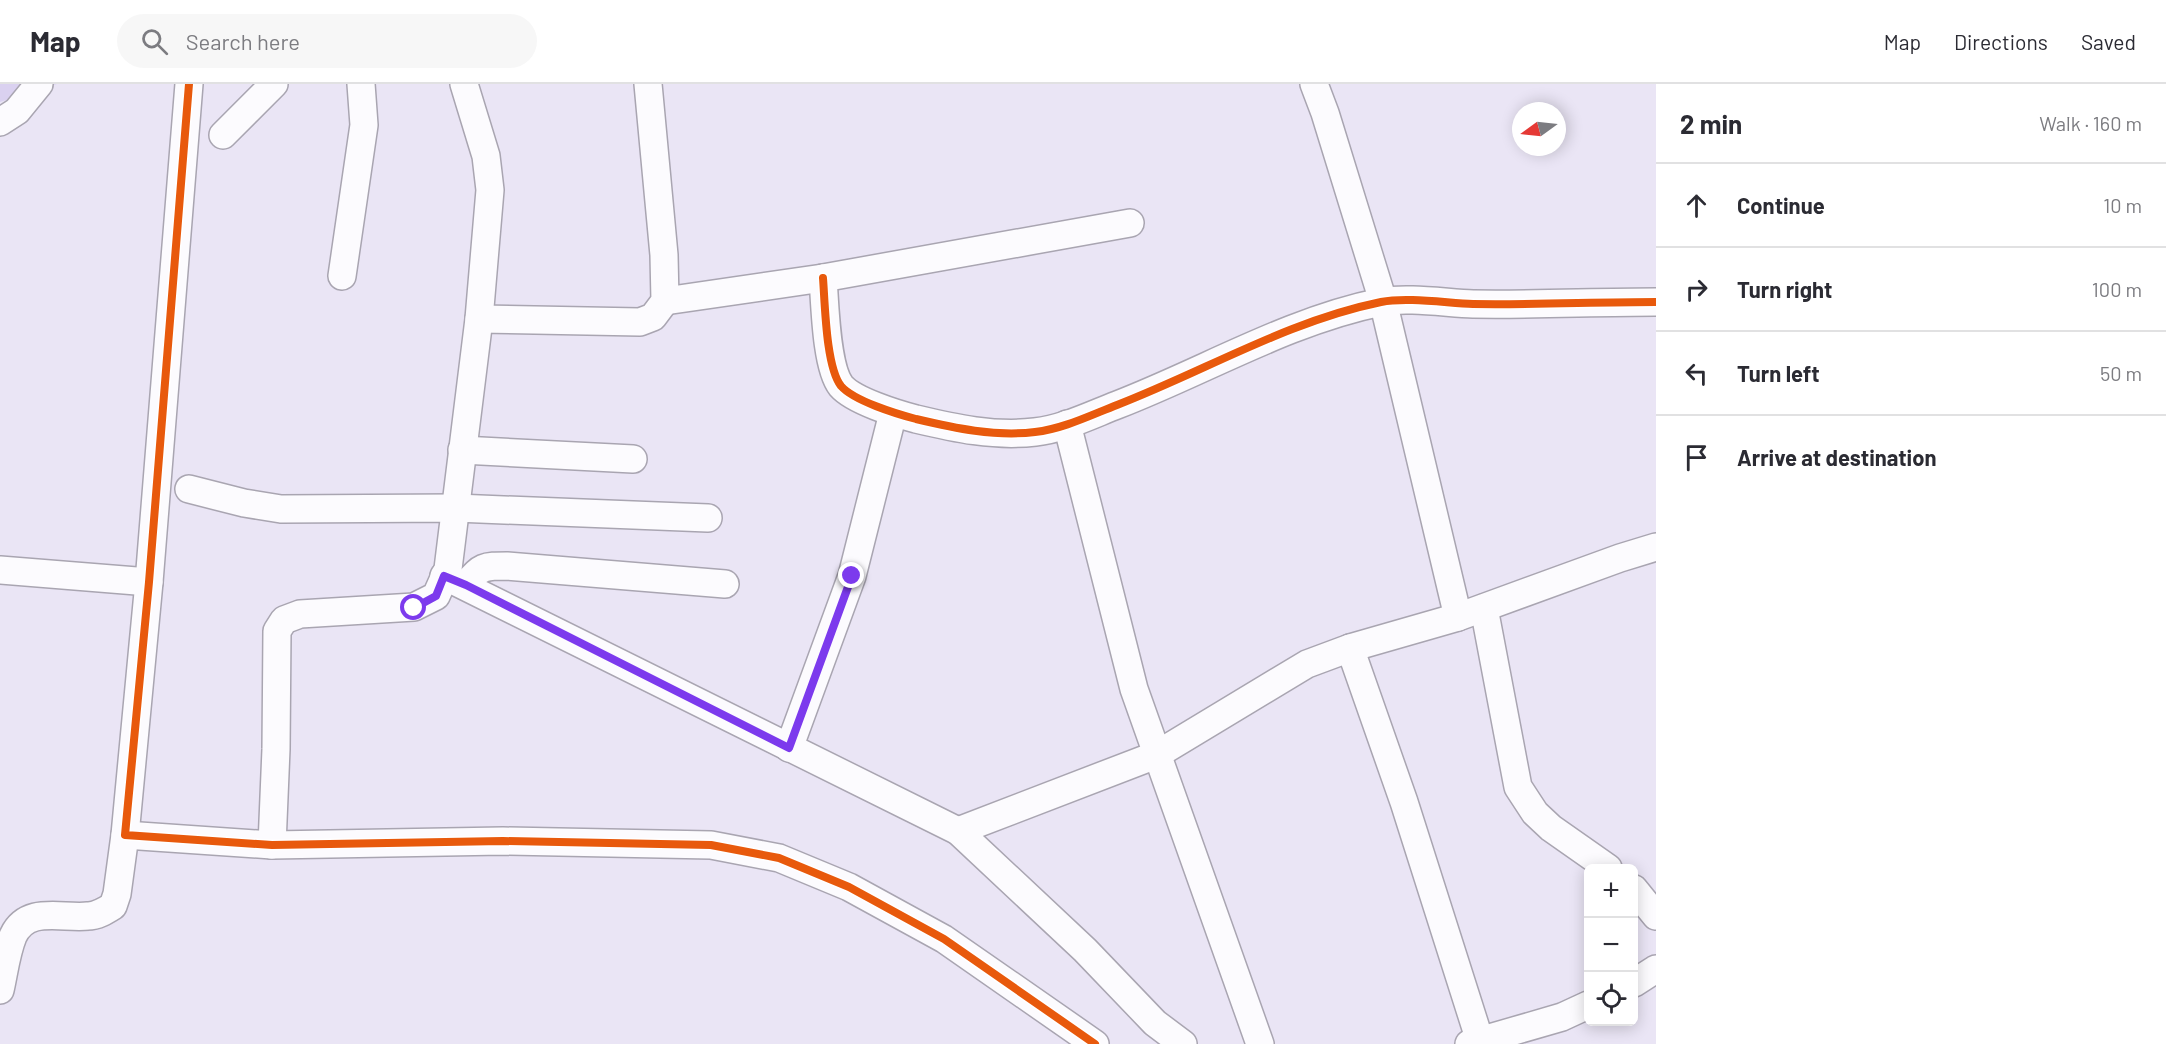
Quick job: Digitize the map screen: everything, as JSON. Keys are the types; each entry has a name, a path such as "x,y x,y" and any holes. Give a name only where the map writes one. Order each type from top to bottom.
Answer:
{"street":[{"path":"0,122 17,111 39,84"},
{"path":"0,990 14,935 22,924 39,915 88,916 101,913 113,906 117,894 125,835 148,582 189,84"},
{"path":"223,135 274,84"},
{"path":"342,276 364,124 361,84"},
{"path":"464,84 486,156 490,190 478,319 448,569 455,581 958,831 1085,950 1155,1023 1184,1044"},
{"path":"478,319 640,322 653,317 665,302 648,84"},
{"path":"1314,84 1383,301 1458,617"},
{"path":"665,302 823,278 1130,224"},
{"path":"823,278 831,357 835,375 841,386 851,394 893,413 953,428 995,433 1035,432 1067,424 1150,392 1223,358 1313,322 1383,301 1438,301 1471,304 1656,302"},
{"path":"789,748 852,576 893,413"},
{"path":"1067,424 1134,689 1260,1044"},
{"path":"462,450 633,459"},
{"path":"189,489 244,503 281,509 456,508 708,518"},
{"path":"958,831 1156,755 1306,664 1655,552"},
{"path":"272,845 277,631 285,620 300,614 414,608 436,596 455,581 482,567 493,566 725,584"},
{"path":"0,570 148,582"},
{"path":"1484,608 1518,787 1535,813 1551,828 1602,864"},
{"path":"1350,648 1404,802 1474,1042 1562,1017 1584,1007"},
{"path":"125,835 272,845 503,841 711,845 779,858 849,887 944,939 1095,1044"},
{"path":"1638,894 1656,916"},
{"path":"1638,980 1656,969"}],"shaded area":[{"path":"0,84 57,84 0,102"}],"cycle path":[{"path":"189,84 149,582 125,835 272,845 503,841 711,845 779,858 849,887 944,939 1095,1044"},
{"path":"823,278 827,335 832,365 836,377 847,392 876,406 916,419 960,428 1005,433 1035,432 1066,425 1150,392 1313,321 1381,302 1414,300 1473,304 1656,302"}],"route":[{"path":"414,608 436,596 444,576 789,748 852,576"}]}
